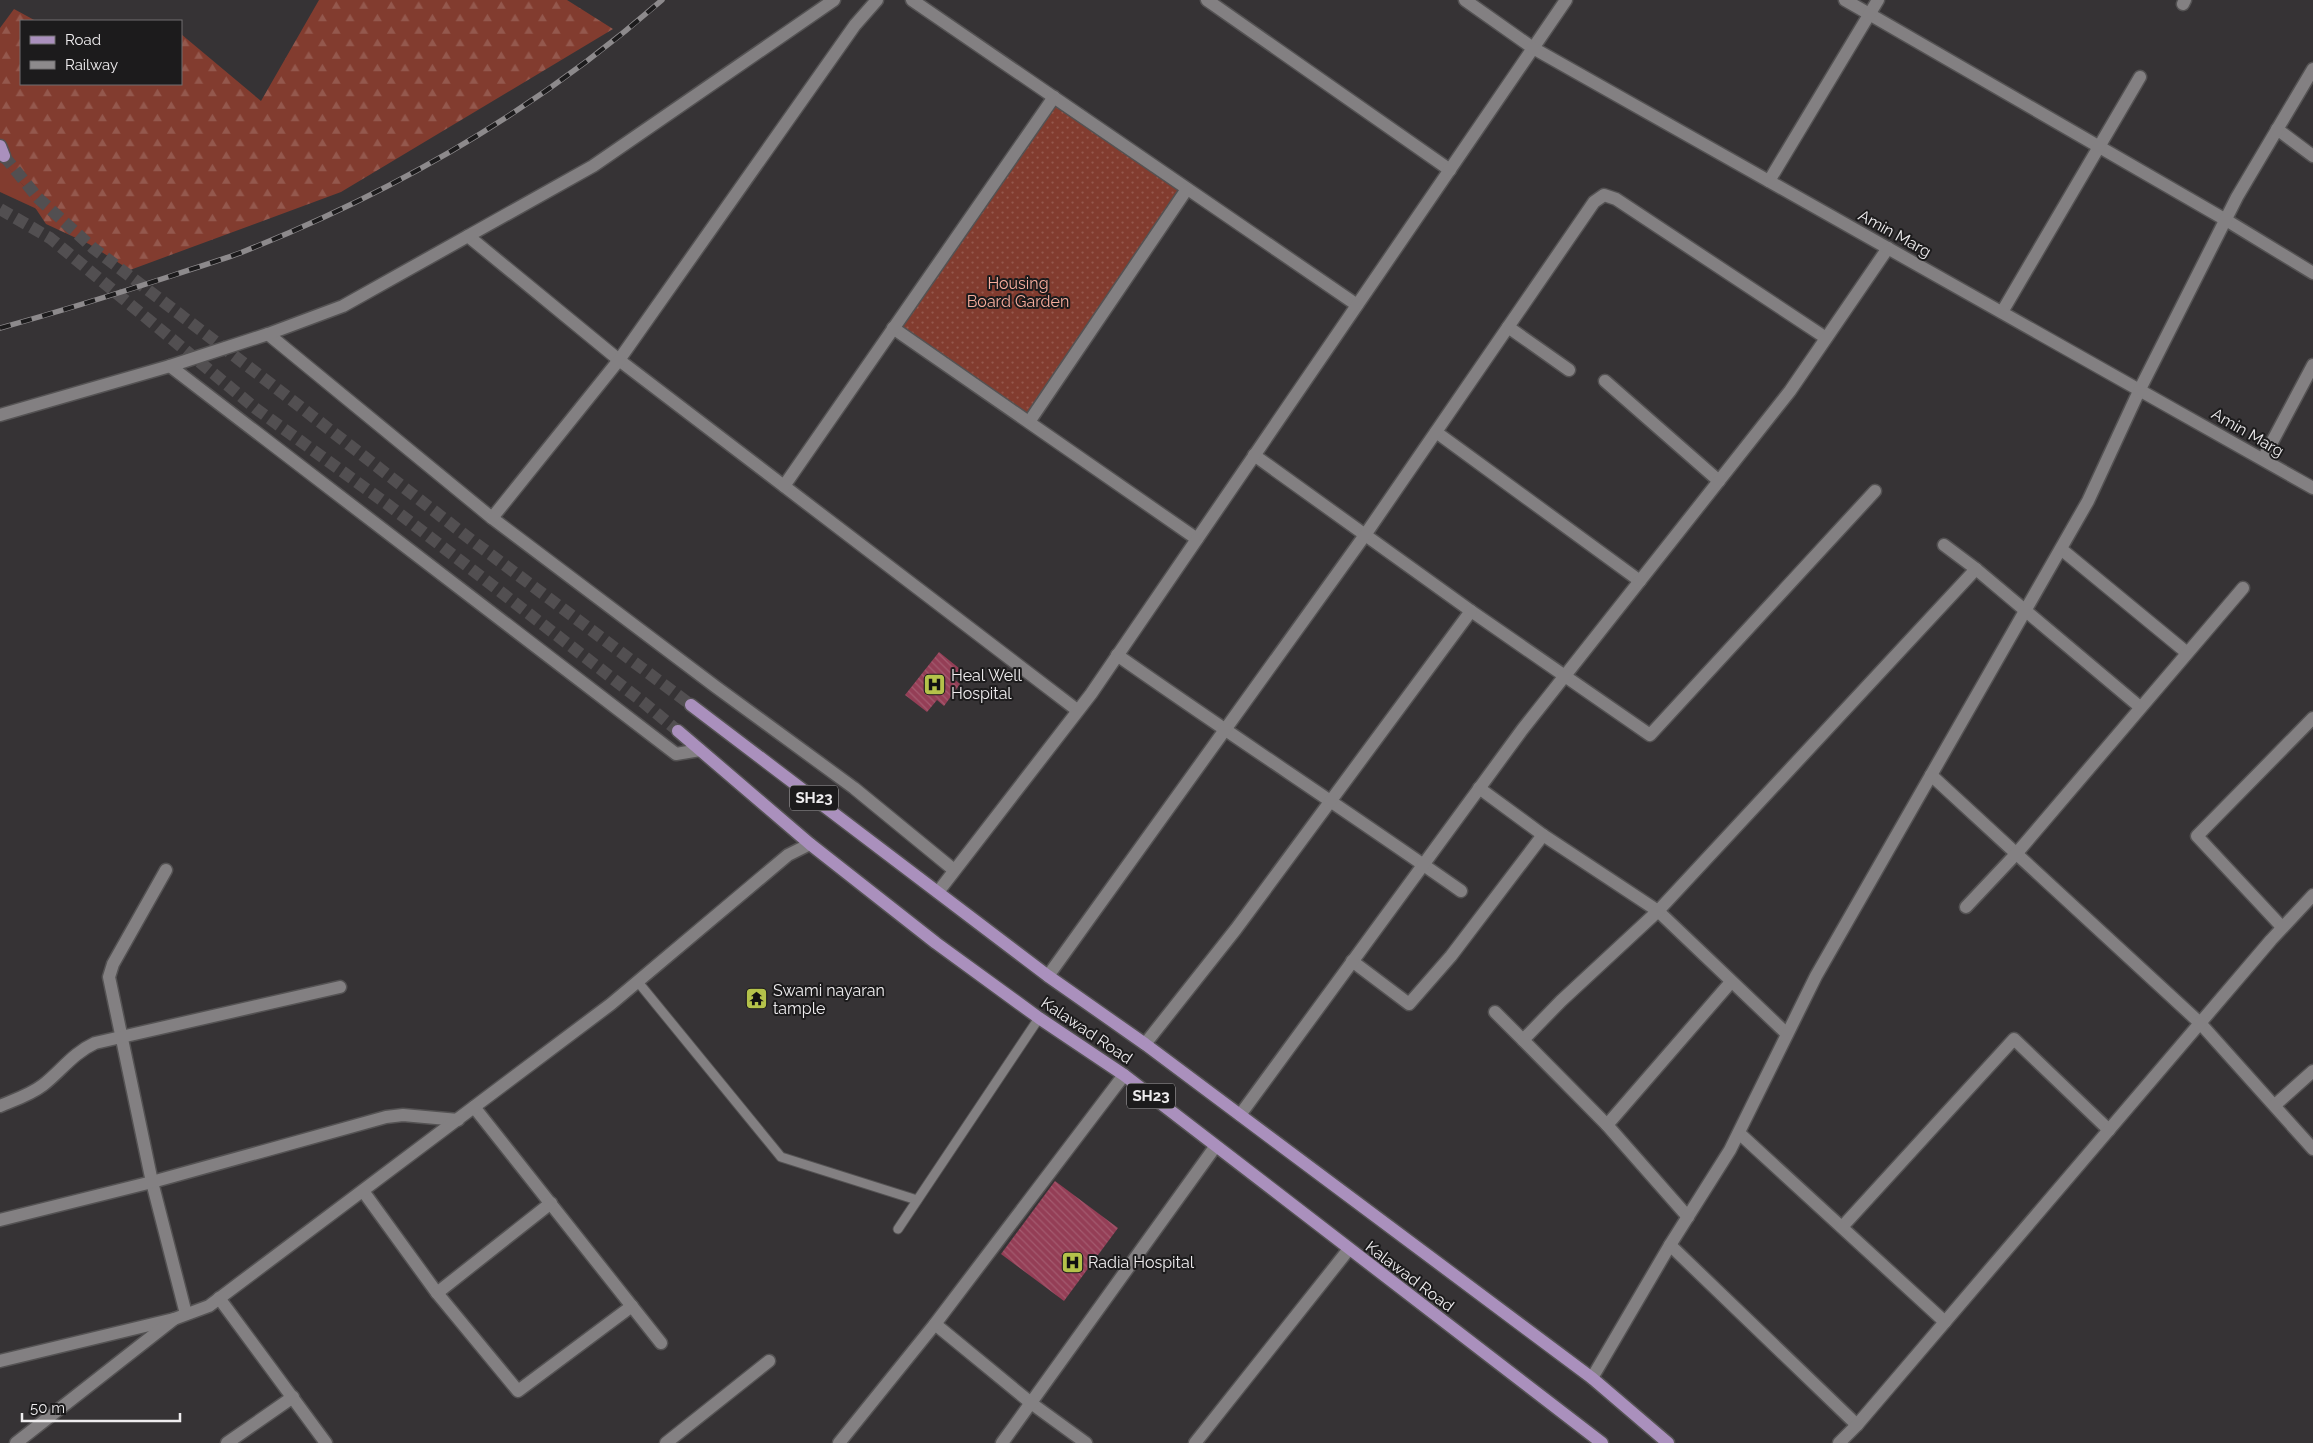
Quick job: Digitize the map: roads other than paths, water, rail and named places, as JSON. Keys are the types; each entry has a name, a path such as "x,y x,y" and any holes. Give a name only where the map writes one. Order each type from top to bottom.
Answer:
{"main road":[{"name":"SH23","path":"690,705 938,892"},
{"name":"SH23","path":"678,731 700,750"},
{"name":"Kalawad Road","path":"700,750 810,844 936,943 1039,1018 1124,1075 1215,1147 1602,1443"},
{"name":"Kalawad Road","path":"938,892 1048,976 1145,1044 1592,1378 1668,1443"}],"street":[{"path":"0,415 170,366 268,334 343,306 593,166 834,0"},
{"path":"492,518 619,360 855,25 877,0"},
{"path":"912,0 1357,305"},
{"path":"1206,0 1450,170"},
{"name":"Amin Marg","path":"1465,0 1533,48 2313,488"},
{"path":"938,892 1117,655 1566,0"},
{"path":"1845,0 2226,220 2313,273"},
{"path":"1769,181 1878,0"},
{"path":"1592,1378 1670,1245 1739,1133 1816,976 2088,501 2140,389 2226,220 2313,69"},
{"path":"2002,312 2140,77"},
{"path":"784,486 1054,97"},
{"path":"2277,129 2313,156"},
{"path":"1029,422 1187,188"},
{"path":"1048,976 1365,535 1594,202 1604,195 1616,199 1826,338"},
{"path":"468,236 619,360 1077,710"},
{"path":"1240,1115 1479,788 1564,676 1790,391 1888,248"},
{"path":"1508,327 1569,370"},
{"path":"893,328 1197,539"},
{"path":"268,334 492,518 716,687 854,788 954,870"},
{"path":"2263,459 2313,365"},
{"path":"170,366 676,754 700,750"},
{"path":"1605,381 1719,482"},
{"path":"1436,432 1640,581"},
{"path":"1254,455 1471,611 1650,735 1875,491"},
{"path":"1944,545 1976,569 2024,612 2140,708"},
{"path":"2061,549 2186,652"},
{"path":"1522,1040 1658,911 1976,569"},
{"path":"1966,907 2016,854 2186,652 2243,588"},
{"path":"1145,1044 1236,929 1471,611"},
{"path":"1117,655 1224,731 1331,800 1461,891"},
{"path":"2282,927 2197,836 2313,718"},
{"path":"1931,775 2200,1023 2313,1149"},
{"path":"1479,788 1543,835 1658,911 1787,1034"},
{"path":"1352,961 1409,1004 1451,956 1543,835"},
{"path":"0,1361 174,1319 209,1306 458,1120 638,982 788,855 810,844"},
{"path":"166,870 113,964 108,977 152,1182 186,1314"},
{"path":"1839,1443 1856,1426 2282,927 2313,895"},
{"path":"1607,1125 1731,982"},
{"path":"0,1106 31,1093 83,1049 95,1043 340,987"},
{"path":"1495,1012 1607,1125 1688,1217"},
{"path":"1842,1227 2014,1038 2109,1130"},
{"path":"2275,1105 2313,1071"},
{"path":"839,1443 935,1324 1124,1075"},
{"path":"474,1107 661,1342"},
{"path":"0,1220 152,1182 386,1117 403,1116 458,1120"},
{"path":"1739,1133 1945,1322"},
{"path":"1002,1443 1215,1147"},
{"path":"363,1190 437,1293 518,1391 632,1306"},
{"path":"437,1293 551,1203"},
{"path":"1670,1245 1856,1426"},
{"path":"1196,1443 1350,1250"},
{"path":"219,1298 326,1443"},
{"path":"16,1443 174,1319"},
{"path":"935,1324 1031,1403 1086,1443"},
{"path":"666,1443 769,1361"},
{"path":"227,1443 293,1397"}],"lane":[{"path":"638,982 781,1157 917,1200"},
{"path":"898,1229 1039,1018"}],"tunnel":[{"path":"4,156 38,198 93,248 474,542 691,705"},
{"path":"0,209 50,238 255,408 387,504 678,731"}],"railway":[{"path":"0,328 109,296 236,254 357,202 464,144 516,111 615,39 662,0"}],"place":[{"name":"Heal Well Hospital","path":"935,684"},
{"name":"Swami nayaran tample","path":"757,999"},
{"name":"Radia Hospital","path":"1072,1262"}],"park label":[{"name":"Housing Board Garden","path":"1018,292"}]}
